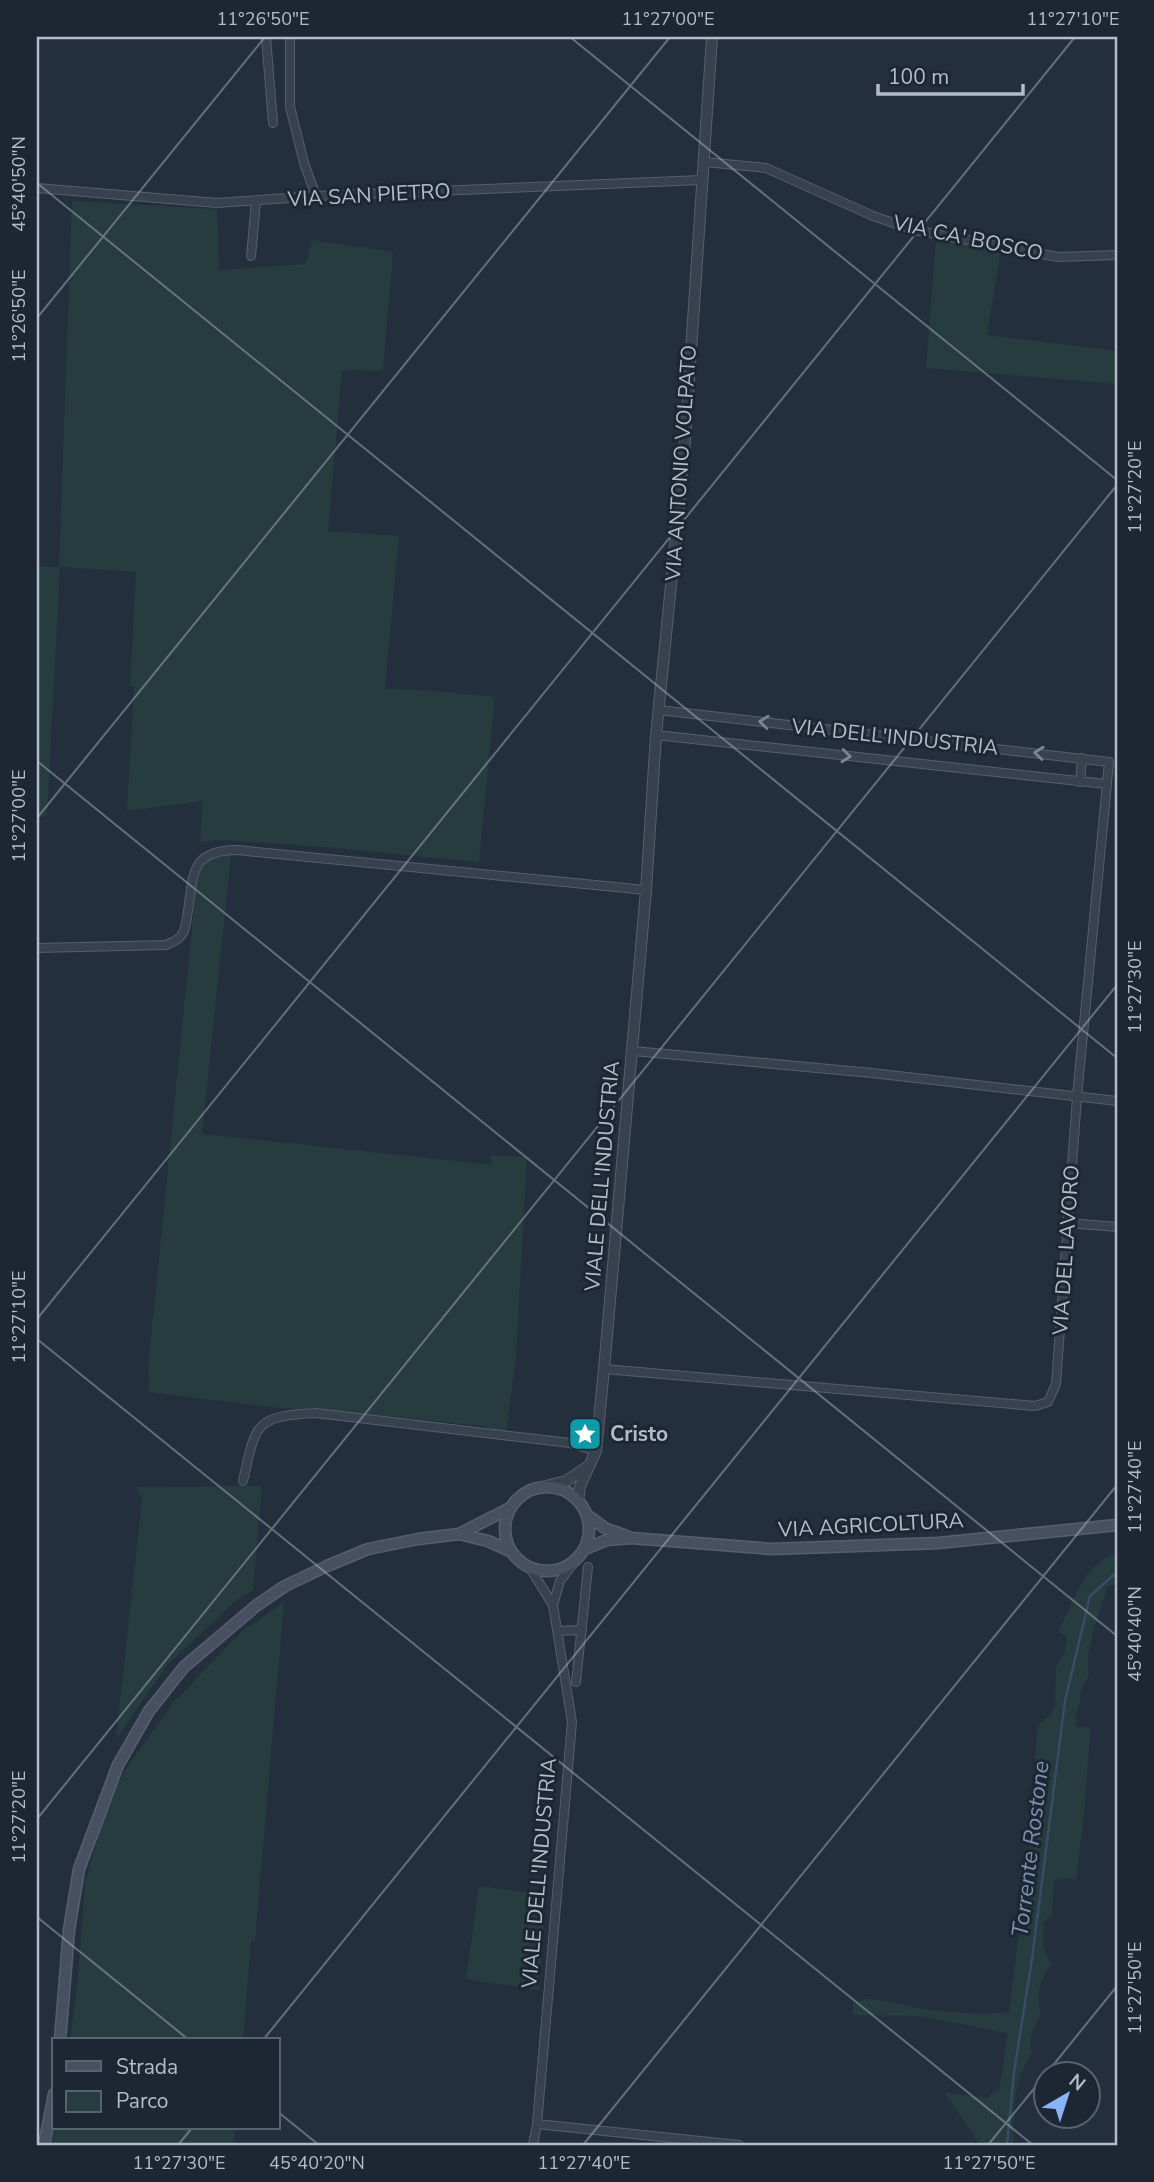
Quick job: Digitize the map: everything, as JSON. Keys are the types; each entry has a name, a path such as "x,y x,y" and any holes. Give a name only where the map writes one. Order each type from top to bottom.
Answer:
{"main road":[{"path":"60,2038 69,1930 79,1869 94,1822 118,1765 156,1703 184,1667 257,1605 285,1586 368,1549 459,1534 510,1508 524,1493 534,1489 558,1488 578,1501 587,1515 589,1527 585,1549 565,1568 553,1572 530,1568"},
{"path":"510,1508 504,1530 510,1551"},
{"name":"VIA AGRICOLTURA","path":"587,1515 605,1528 631,1538"},
{"name":"VIA AGRICOLTURA","path":"585,1549 607,1540 631,1538 773,1549 938,1543 1115,1526"},
{"path":"459,1534 488,1541 510,1551"},
{"name":"VIALE DELL'INDUSTRIA","path":"510,1551 530,1568"},
{"path":"44,2145 52,2104"}],"street":[{"path":"266,37 273,123"},
{"path":"290,37 290,107 304,163 316,196"},
{"name":"VIA ANTONIO VOLPATO","path":"646,890 656,735 684,455 712,37"},
{"name":"VIA CA' BOSCO","path":"704,162 766,168 873,216 914,230 1058,257 1117,255"},
{"name":"VIA SAN PIETRO","path":"37,188 217,203 316,196 702,180"},
{"path":"251,253 256,202"},
{"name":"VIA DELL'INDUSTRIA","path":"659,710 1108,762 1077,1097"},
{"name":"VIA DELL'INDUSTRIA","path":"656,735 1106,784"},
{"path":"1080,782 1082,758"},
{"path":"37,948 166,945 178,940 184,932 187,919 192,876 197,865 218,850 646,890"},
{"name":"VIALE DELL'INDUSTRIA","path":"578,1501 580,1486 596,1451 646,890"},
{"path":"633,1051 872,1073 1117,1101"},
{"name":"VIA DEL LAVORO","path":"604,1368 1034,1406 1048,1402 1056,1384 1077,1097"},
{"path":"1068,1223 1117,1227"},
{"path":"243,1481 253,1437 260,1424 290,1414 316,1413 530,1438 570,1443 596,1451"},
{"path":"534,1489 566,1480 591,1465"},
{"path":"553,1605 560,1581 575,1561"},
{"path":"576,1682 588,1567"},
{"name":"VIALE DELL'INDUSTRIA","path":"530,1568 553,1605 572,1722 533,2145"},
{"path":"557,1631 582,1630"},
{"path":"537,2123 739,2145"}],"green space":[{"path":"72,201 217,209 219,270 306,264 312,240 393,252 383,371 342,370 328,531 399,536 385,689 495,697 479,862 324,847 222,840 200,842 203,801 127,811 134,686 130,686 136,572 60,567 47,816 37,818 37,566 59,567"},
{"path":"936,238 1001,249 987,335 1117,351 1117,384 926,368"},
{"path":"211,854 231,855 202,1134 493,1165 490,1155 527,1157 516,1356 506,1433 483,1426 312,1408 298,1410 149,1392 148,1368 198,868"},
{"path":"262,1486 253,1590 238,1599 168,1664 116,1739 142,1499 136,1487"},
{"path":"1117,1553 1117,1584 1108,1587 1093,1631 1087,1664 1089,1675 1082,1688 1076,1719 1077,1727 1090,1727 1090,1736 1076,1880 1054,1880 1052,1914 1043,1923 1043,1948 1052,1964 1041,1981 1041,2014 1031,2037 1032,2052 1017,2086 1013,2145 980,2145 944,2092 988,2098 995,2090 999,2091 1008,2033 919,2016 853,2015 853,2003 873,1999 943,2011 1009,2012 1030,1842 1037,1728 1051,1715 1055,1705 1056,1667 1065,1652 1067,1637 1059,1632 1086,1576 1100,1562"},
{"path":"284,1602 255,1941 251,1941 243,2038 70,2038 85,1883 106,1809 125,1770 172,1704 241,1632"},
{"path":"479,1886 546,1895 539,1990 466,1979"},
{"path":"54,2130 235,2130 233,2145 50,2145"}],"waterway":[{"name":"Torrente Rostone","path":"1007,2145 1014,2072 1032,1959 1065,1701 1090,1596 1117,1572"}],"place":[{"name":"Cristo","path":"585,1434"}]}
